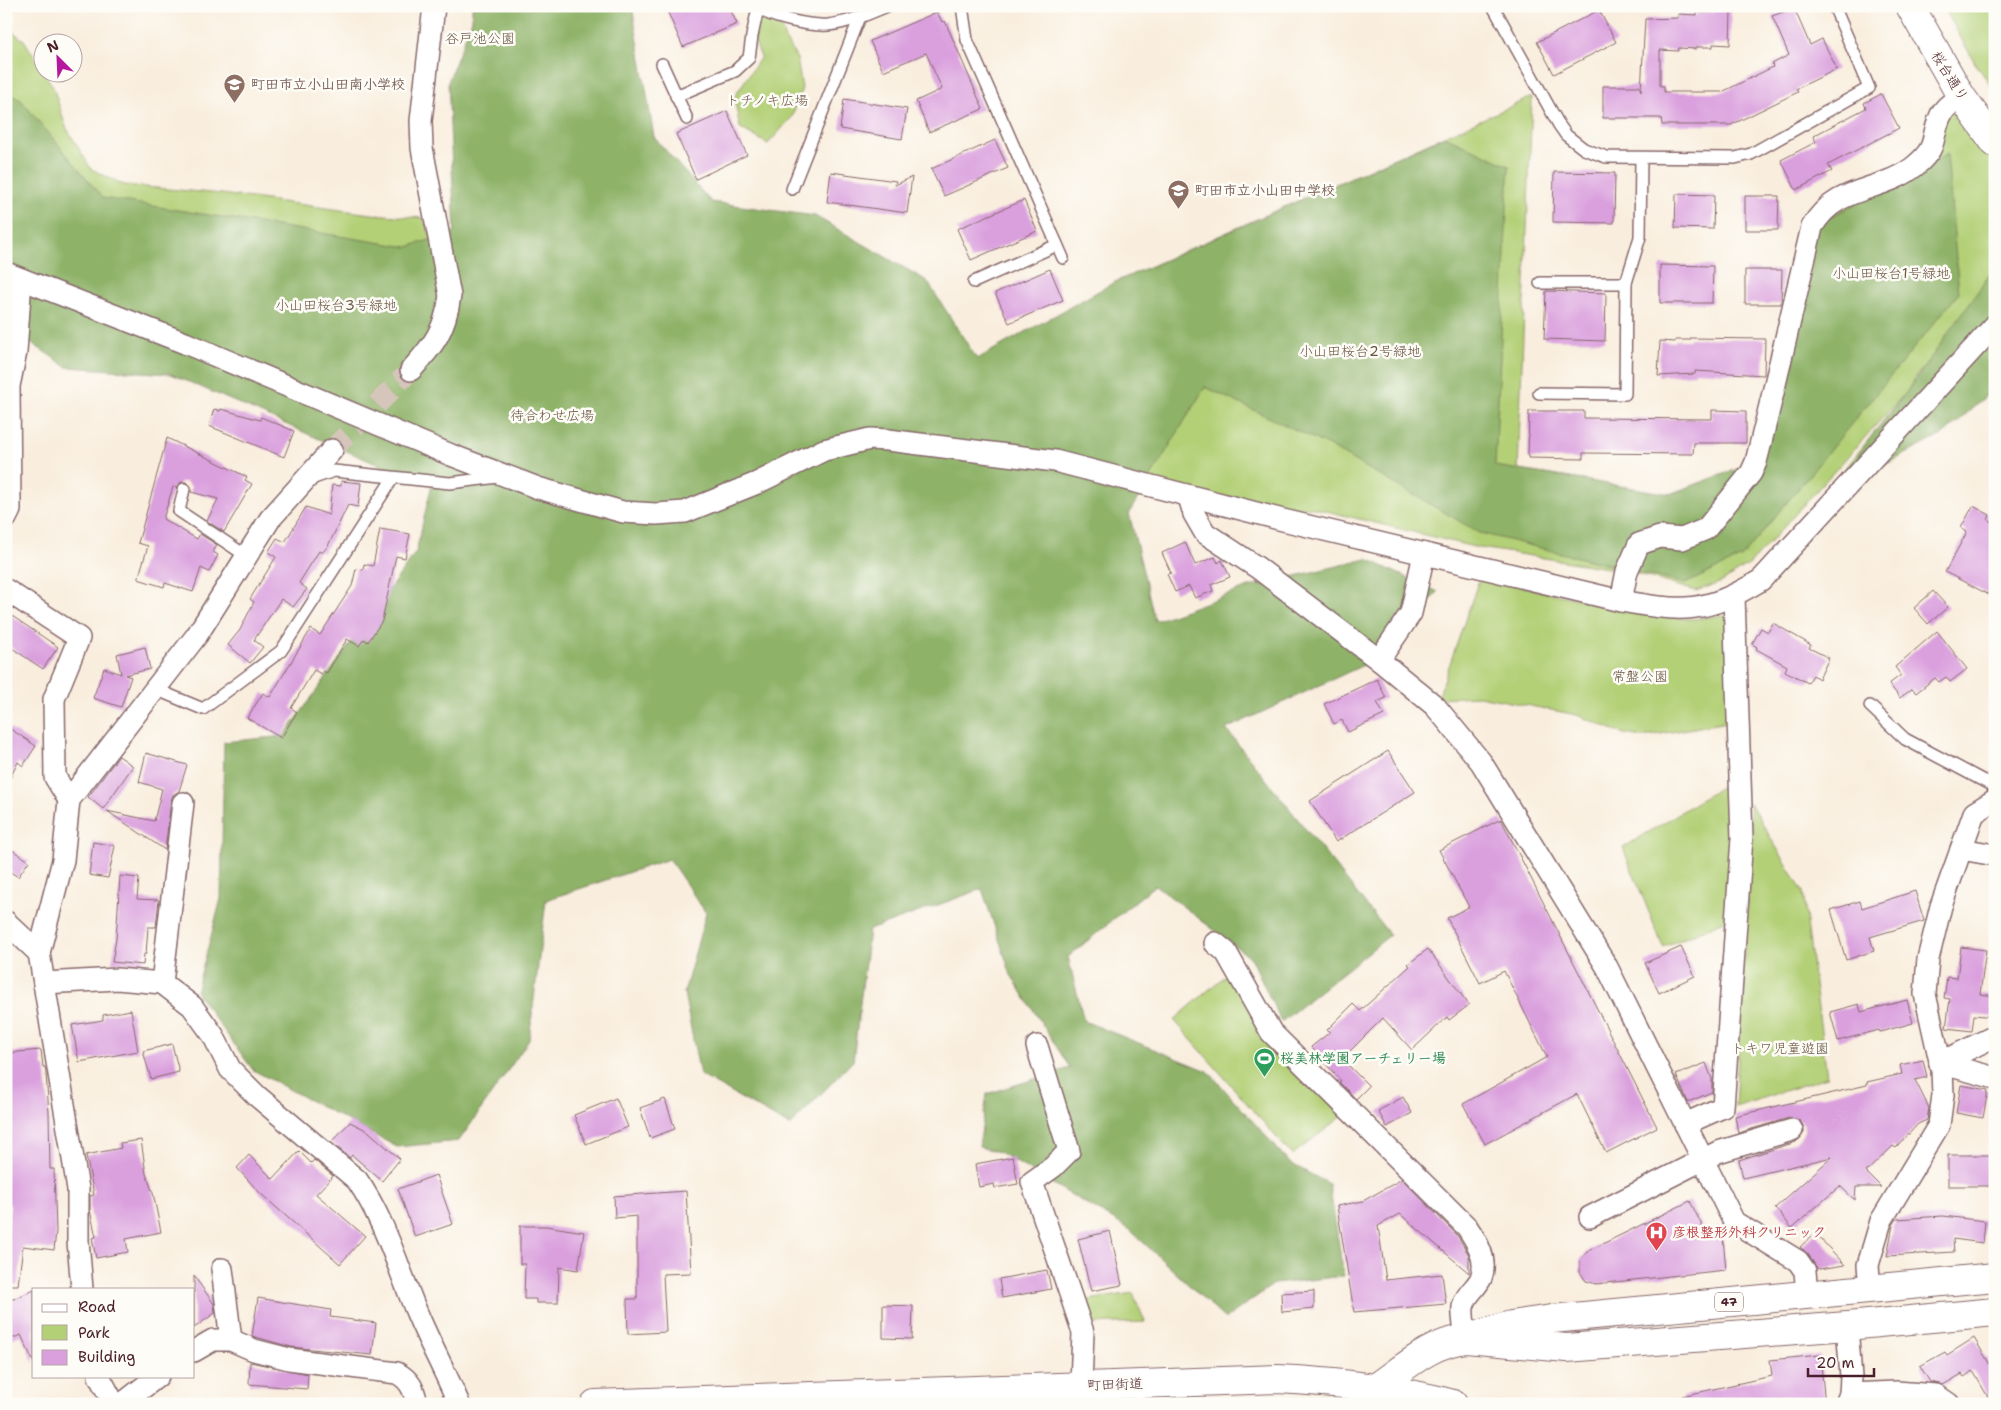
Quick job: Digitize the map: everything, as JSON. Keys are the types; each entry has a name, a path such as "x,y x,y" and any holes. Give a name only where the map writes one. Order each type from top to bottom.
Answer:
{"main road":[{"name":"桜台通り","path":"1910,6 1961,96 1995,143"},
{"name":"47","path":"1375,1388 1436,1346 1511,1325 1995,1277"},
{"name":"47","path":"1466,1339 1567,1348 1847,1326 1995,1312"},
{"path":"1580,1317 1571,1328 1572,1336 1581,1347"},
{"name":"町田街道","path":"595,1404 1278,1379 1316,1381 1375,1388 1453,1404"}],"street":[{"path":"412,370 433,346 447,319 450,296 422,148 420,121 434,6"},
{"path":"1621,601 1627,570 1639,544 1660,537 1682,539 1706,529 1751,473 1756,462 1812,226 1818,215 1838,199 1913,168 1929,153 1936,137 1940,118 1947,107 1961,96"},
{"path":"6,518 10,510 9,386 16,352 14,276 185,343 360,418 507,476 538,488 622,512 671,514 686,512 757,483 824,450 870,439 1055,461 1189,497 1621,601 1659,608 1692,609 1711,606 1734,596 1761,580 1995,325"},
{"path":"82,1288 78,1241 78,1189 39,953 63,860 69,800 197,635 270,519 298,484 332,450"},
{"path":"1189,497 1194,514 1205,533 1258,568 1379,660 1434,706 1481,762 1607,967 1734,1222 1802,1265 1807,1295"},
{"path":"1379,660 1411,613 1424,554"},
{"path":"6,590 79,638 54,699 56,777 69,800"},
{"path":"1685,1124 1723,1107 1742,838 1734,596"},
{"path":"1870,1289 1868,1265 1881,1221 1939,1125 1943,1095 1940,1063 1925,994 1928,960 1941,906 1974,813 1995,800"},
{"path":"162,982 183,803"},
{"path":"1961,849 1995,855"},
{"path":"6,922 39,953"},
{"path":"1215,943 1226,952 1271,1032 1467,1227 1480,1246 1483,1261 1480,1278 1467,1297 1463,1309 1466,1339"},
{"path":"44,983 117,979 162,982 192,1006 212,1035 230,1068 257,1096 357,1180 369,1197 396,1254 417,1312 459,1404"},
{"path":"1940,1063 1995,1036"},
{"path":"1037,1046 1069,1152 1053,1167 1032,1182 1083,1332 1082,1385"},
{"path":"1940,1063 1995,1078"},
{"path":"1590,1217 1718,1152 1792,1130"},
{"path":"222,1269 232,1340"},
{"path":"1847,1326 1851,1377 1848,1399 1896,1392 1936,1394 1949,1404"},
{"path":"195,1351 213,1340 232,1340 254,1350 289,1360 397,1373 408,1379 417,1404"},
{"path":"100,1378 114,1404"},
{"path":"122,1404 155,1378"}],"lane":[{"path":"676,96 735,71 749,58 758,7 778,18 826,25 860,17 887,6"},
{"path":"962,6 967,40 1063,258"},
{"path":"1493,6 1566,135 1584,149 1601,155 1641,158 1721,159 1751,154 1869,88 1834,6"},
{"path":"792,189 860,17"},
{"path":"662,64 687,119"},
{"path":"1538,393 1625,394 1626,284 1640,237 1641,158"},
{"path":"974,282 1057,245"},
{"path":"1540,283 1626,284"},
{"path":"298,484 334,471 450,483 507,476"},
{"path":"155,689 203,709 281,651 393,478"},
{"path":"184,489 179,511 246,555"},
{"path":"1870,706 1905,739 1995,787"}],"green space":[{"path":"472,6 632,6 654,137 711,202 815,216 927,281 977,359 1113,283 1445,136 1509,166 1495,466 1670,494 1756,462 1812,227 1947,154 1959,293 1742,557 1685,584 1480,533 1327,445 1205,387 1129,513 1155,621 1249,587 1367,559 1438,592 1370,662 1226,729 1390,935 1281,1022 1252,959 1155,885 1068,957 1084,1021 1208,1071 1290,1163 1329,1184 1344,1276 1274,1284 1225,1319 1129,1229 999,1152 979,1147 987,1094 1070,1068 1011,975 982,889 869,930 853,1061 790,1126 700,1075 684,993 706,913 669,859 546,900 529,1040 459,1141 397,1147 253,1070 196,992 221,899 224,742 284,736 416,552 434,475 390,470 171,374 67,367 6,326 6,93 20,99 103,198 407,247 455,232 448,82 472,20"},
{"path":"1943,6 1995,6 1995,91 1975,63"},
{"name":"トチノキ広場","path":"758,8 778,18 785,39 797,59 802,88 792,117 768,144 740,128 734,97 761,57 752,36"},
{"path":"6,27 24,40 32,53 32,82 50,82 53,87 66,127 91,169 124,185 222,194 371,214 423,218 448,279 6,273"},
{"name":"小山田桜台2号緑地","path":"1961,96 1995,143 1995,289 1915,377 1908,390 1750,564 1722,582 1696,591 1627,571 1474,547 1314,508 1189,497 1055,461 1113,283 1532,97 1518,470 1670,494 1756,462 1812,227 1900,174"},
{"path":"1995,267 1995,388 1944,434 1823,497 1908,390"},
{"name":"常盤公園","path":"1480,577 1657,617 1694,619 1724,615 1731,624 1733,721 1643,737 1624,734 1577,715 1479,696 1438,698"},
{"path":"1732,780 1734,840 1727,920 1663,947 1623,848"},
{"name":"トキワ児童遊園","path":"1750,803 1803,892 1827,1077 1735,1107 1751,836"},
{"name":"桜美林学園アーチェリー場","path":"1227,974 1343,1116 1292,1155 1174,1020"},
{"path":"1133,1293 1145,1322 1090,1324 1082,1301"}],"building":[{"path":"665,6 729,6 737,24 683,47"},
{"path":"1794,8 1810,45 1822,39 1837,69 1796,89 1798,92 1731,125 1662,125 1661,118 1603,118 1603,86 1639,86 1641,91 1645,19 1678,18 1678,14 1697,15 1697,12 1713,12 1713,10 1731,11 1730,45 1713,44 1713,47 1679,48 1678,51 1660,50 1660,86 1664,86 1664,92 1722,92 1773,67 1772,64 1789,55 1772,16"},
{"path":"1599,10 1616,42 1554,74 1537,42"},
{"path":"937,12 942,22 945,21 983,109 929,132 916,101 942,89 926,53 883,71 870,41"},
{"path":"1881,94 1899,128 1828,165 1832,171 1796,190 1781,160 1816,142 1813,136 1866,108 1864,103"},
{"path":"844,99 907,109 902,139 840,129"},
{"path":"727,111 747,155 696,179 676,134"},
{"path":"995,140 1008,168 944,196 931,169"},
{"path":"831,172 896,181 895,185 912,177 907,213 827,202"},
{"path":"1554,172 1615,173 1614,223 1553,222"},
{"path":"1676,194 1714,195 1713,229 1675,228"},
{"path":"1745,196 1779,196 1778,230 1745,230"},
{"path":"1024,200 1037,231 971,260 957,229"},
{"path":"1660,265 1713,266 1712,303 1660,303"},
{"path":"1050,269 1063,300 1009,323 995,293"},
{"path":"1745,270 1782,270 1781,304 1745,304"},
{"path":"1546,291 1606,293 1605,341 1544,339"},
{"path":"1690,338 1765,339 1764,375 1695,371 1695,374 1658,376 1660,341 1675,342 1675,340 1690,340"},
{"path":"214,409 220,411 221,409 260,420 261,417 294,431 284,457 209,426"},
{"path":"1712,410 1746,411 1746,443 1694,443 1693,454 1583,453 1583,459 1528,458 1529,411 1584,411 1584,418 1712,419"},
{"path":"167,438 247,477 245,480 252,484 224,532 207,521 218,499 191,492 191,486 186,482 181,482 177,488 173,487 163,519 197,539 200,534 217,545 213,552 218,555 209,572 201,568 193,592 165,583 164,587 138,579 148,546 138,543"},
{"path":"341,481 361,483 358,507 348,505 328,546 322,553 319,551 299,583 307,589 293,607 281,599 254,640 263,647 250,663 228,645 240,630 254,602 250,599 276,557 268,552 277,538 285,542 306,507 329,515 332,485 341,486"},
{"path":"1973,506 1990,515 1988,520 1995,524 1995,598 1945,572 1967,532 1961,528"},
{"path":"380,529 410,534 405,558 396,556 382,621 368,642 364,639 359,646 347,639 327,673 323,671 321,674 314,670 291,708 297,712 281,738 247,718 263,693 270,697 311,629 320,635 352,586 356,569 363,570 364,564 373,566"},
{"path":"1185,542 1195,565 1215,557 1218,563 1222,560 1230,577 1211,585 1213,591 1195,598 1189,586 1175,592 1167,574 1171,573 1162,553"},
{"path":"1933,591 1948,607 1928,624 1914,608"},
{"path":"6,612 58,647 43,669 6,644"},
{"path":"1773,623 1811,645 1809,648 1829,658 1819,679 1813,675 1808,683 1785,671 1787,666 1756,649 1757,647 1752,644 1761,628 1768,632"},
{"path":"1937,631 1967,669 1950,682 1946,677 1939,682 1935,678 1916,693 1912,689 1900,698 1889,684 1901,675 1895,667"},
{"path":"145,647 150,669 125,675 131,677 121,707 93,698 104,668 121,674 117,654"},
{"path":"1377,679 1386,698 1377,702 1384,715 1348,732 1342,720 1334,724 1324,704"},
{"path":"6,726 36,746 23,766 18,762 6,786"},
{"path":"1388,751 1415,792 1336,842 1310,801"},
{"path":"146,753 187,765 179,791 173,795 171,801 165,850 107,811 154,821 162,789 139,782"},
{"path":"119,756 133,766 103,809 88,797"},
{"path":"1501,819 1657,1127 1606,1153 1577,1094 1485,1144 1463,1104 1547,1057 1504,971 1480,983 1447,918 1469,907 1439,850"},
{"path":"93,842 115,846 108,878 89,875"},
{"path":"6,846 29,861 18,877 6,869"},
{"path":"120,876 139,878 137,899 159,900 156,927 148,927 146,954 144,954 143,965 112,962 116,939"},
{"path":"1915,891 1924,921 1870,937 1874,951 1846,960 1831,910 1860,901 1862,908"},
{"path":"1681,947 1695,976 1659,993 1645,963"},
{"path":"1961,947 1986,950 1980,994 1995,996 1995,1017 1974,1015 1972,1031 1946,1028 1950,999 1944,998 1947,977 1957,978"},
{"path":"1428,949 1469,1005 1449,1020 1447,1017 1412,1050 1383,1018 1342,1059 1369,1086 1356,1099 1339,1082 1341,1081 1311,1047 1330,1032 1327,1030 1353,1004 1360,1011 1410,966 1408,964"},
{"path":"1907,1000 1913,1023 1838,1041 1830,1012 1859,1004 1861,1012"},
{"path":"131,1010 138,1051 79,1062 72,1025 103,1020 103,1015"},
{"path":"172,1044 179,1072 151,1079 143,1051"},
{"path":"41,1050 43,1067 45,1067 46,1074 49,1113 50,1169 54,1169 56,1231 54,1250 23,1246 18,1285 6,1285 6,1239 10,1205 6,1204 6,1053"},
{"path":"1923,1060 1927,1077 1915,1080 1929,1108 1927,1120 1918,1124 1896,1148 1893,1146 1866,1172 1881,1187 1856,1187 1855,1200 1840,1186 1792,1228 1775,1208 1832,1157 1743,1178 1739,1160 1796,1142 1804,1133 1804,1127 1800,1121 1789,1118 1738,1133 1735,1116 1867,1085 1867,1082 1902,1074 1900,1065"},
{"path":"1706,1063 1712,1079 1712,1092 1688,1102 1676,1075"},
{"path":"1961,1085 1988,1090 1983,1118 1956,1113"},
{"path":"1403,1097 1412,1113 1387,1127 1378,1111"},
{"path":"616,1098 628,1127 586,1144 574,1115"},
{"path":"665,1099 675,1129 650,1138 640,1108"},
{"path":"350,1122 368,1131 400,1159 382,1181 352,1155 350,1158 331,1142"},
{"path":"141,1140 146,1174 153,1193 161,1232 126,1239 128,1252 96,1258 92,1238 96,1237 90,1210 90,1196 94,1195 86,1155 121,1148 120,1143"},
{"path":"299,1151 311,1163 314,1160 333,1176 316,1194 365,1236 340,1264 260,1193 237,1168 249,1155 273,1179"},
{"path":"1948,1155 1995,1155 1995,1186 1948,1186"},
{"path":"1013,1157 1018,1184 995,1188 994,1184 979,1187 975,1164"},
{"path":"436,1175 453,1224 415,1237 398,1189"},
{"path":"1402,1179 1457,1235 1469,1255 1469,1273 1400,1214 1378,1226 1386,1280 1442,1274 1446,1304 1354,1312 1337,1206 1363,1201"},
{"path":"686,1191 691,1273 663,1274 666,1332 628,1334 627,1299 637,1299 637,1216 615,1218 614,1196"},
{"path":"1690,1201 1708,1238 1723,1238 1726,1270 1596,1284 1586,1281 1580,1272 1580,1260 1588,1251"},
{"path":"1943,1216 1985,1221 1983,1243 1953,1239 1954,1252 1887,1256 1893,1225 1897,1219"},
{"path":"520,1226 546,1226 584,1232 578,1270 559,1267 558,1303 536,1303 536,1299 524,1299 525,1264 520,1264"},
{"path":"1110,1231 1122,1285 1091,1291 1078,1239"},
{"path":"1815,1233 1845,1265 1819,1269 1816,1267 1808,1254 1800,1247"},
{"path":"1047,1270 1051,1289 1002,1298 999,1279"},
{"path":"194,1276 214,1304 215,1313 195,1327 195,1288"},
{"path":"32,1291 32,1359 21,1335 6,1341 6,1302"},
{"path":"1314,1291 1314,1309 1282,1312 1281,1293"},
{"path":"258,1298 331,1310 330,1317 376,1323 372,1355 291,1347 252,1336"},
{"path":"883,1305 913,1306 912,1339 883,1338"},
{"path":"1974,1338 1995,1373 1995,1404 1992,1404 1973,1371 1964,1377 1962,1374 1943,1385 1930,1382 1920,1366 1945,1352 1947,1355"},
{"path":"1820,1355 1825,1404 1683,1404 1682,1396 1772,1376 1770,1360"},
{"path":"250,1362 308,1374 307,1389 249,1384"}],"tunnel":[{"path":"332,450 411,370"}],"place":[{"name":"町田市立小山田南小学校","path":"235,103"},
{"name":"町田市立小山田中学校","path":"1179,209"},
{"name":"桜美林学園アーチェリー場","path":"1264,1077"},
{"name":"彦根整形外科クリニック","path":"1656,1251"}],"park label":[{"name":"谷戸池公園","path":"480,38"},
{"name":"小山田桜台1号緑地","path":"1891,273"},
{"name":"小山田桜台3号緑地","path":"336,305"},
{"name":"待合わせ広場","path":"552,415"}]}
